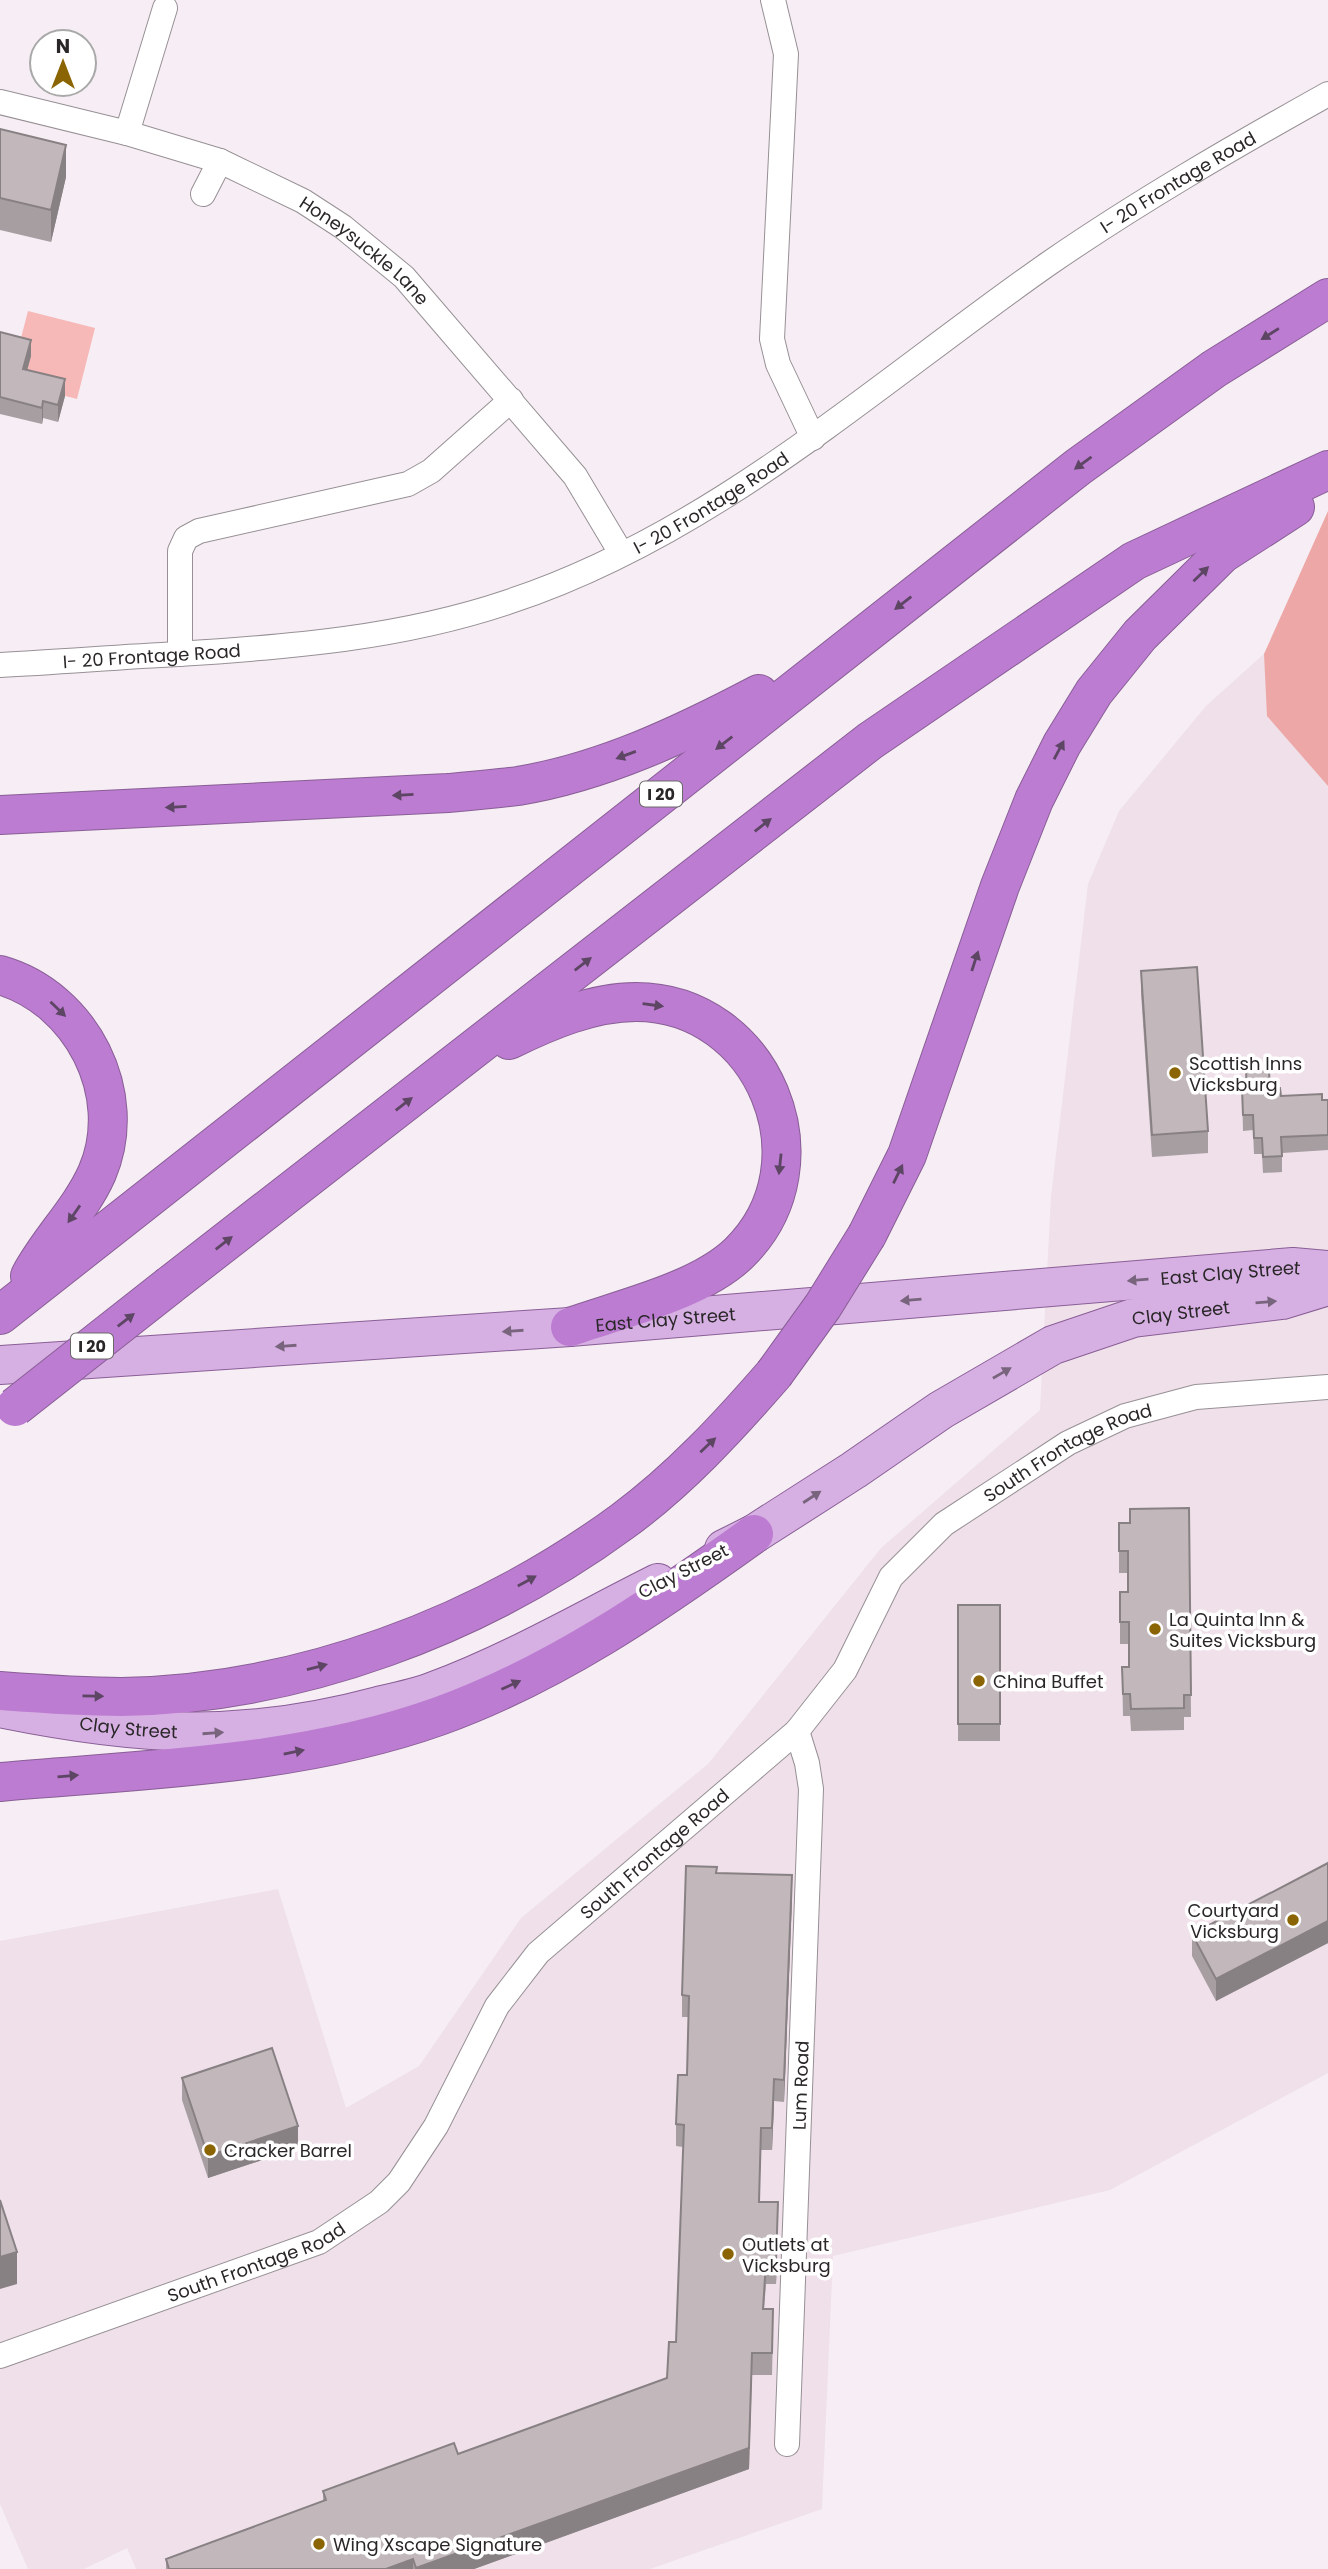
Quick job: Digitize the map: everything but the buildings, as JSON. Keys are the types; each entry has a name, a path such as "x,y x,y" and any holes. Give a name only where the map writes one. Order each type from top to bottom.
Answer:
{"highway":[{"name":"I 20","path":"8,1309 1077,467 1214,369 1328,298"},
{"name":"I 20","path":"7,1413 870,741 1135,561 1328,470"},
{"path":"0,1690 123,1697 203,1690 279,1678 416,1636 485,1604 570,1557 624,1520 730,1425 774,1374 823,1306 867,1236 907,1155 1000,887 1034,800 1062,744 1094,692 1140,635 1222,554 1328,483"},
{"path":"0,815 448,793 519,785 603,764 664,741 842,651"},
{"path":"0,975 37,992 77,1028 93,1055 104,1082 108,1105 105,1149 81,1205 37,1262 8,1309"},
{"path":"450,1067 544,1023 591,1008 636,1002 673,1008 707,1021 732,1038 754,1062 768,1086 782,1147 771,1206 752,1238 738,1254 714,1271 668,1292 570,1327"},
{"path":"0,1782 271,1756 345,1742 438,1716 512,1685 583,1650 665,1598 754,1534"}],"main road":[{"name":"East Clay Street","path":"0,1365 570,1327 1293,1267 1328,1270"},
{"name":"Clay Street","path":"0,1708 124,1730 197,1734 268,1728 340,1716 432,1692 501,1663 754,1534 941,1410 1053,1345 1133,1318 1282,1300 1328,1286"}],"street":[{"path":"773,0 786,54 772,340 778,364 813,438"},
{"path":"127,133 165,8"},
{"name":"I- 20 Frontage Road","path":"0,665 328,642 395,632 511,601 571,579 696,513 813,438 948,336 1087,238 1234,146 1328,94"},
{"name":"Honeysuckle Lane","path":"0,102 127,133 220,161 303,201 343,227 404,277 575,476 621,553"},
{"path":"203,194 220,161"},
{"path":"180,654 180,551 186,538 200,531 408,484 431,471 510,400"},
{"name":"South Frontage Road","path":"0,2356 319,2242 379,2202 400,2182 436,2126 498,2006 538,1953 797,1731 845,1670 891,1577 903,1562 944,1524 1008,1480 1099,1426 1152,1407 1196,1397 1328,1387"},
{"name":"Lum Road","path":"787,2444 811,1789 807,1763 797,1731"}],"shaded area":[{"path":"28,311 95,328 77,399 23,385 17,353"},
{"path":"1328,511 1328,786 1267,716 1264,654"},
{"path":"1328,596 1328,2073 1110,2190 833,2256 822,2509 650,2569 136,2569 127,2548 84,2569 28,2569 0,2504 0,1941 278,1889 346,2108 419,2066 521,1918 708,1764 881,1548 1040,1410 1051,1196 1088,884 1119,811 1206,706"}],"place":[{"name":"Scottish Inns Vicksburg","path":"1175,1073"},
{"name":"La Quinta Inn & Suites Vicksburg","path":"1155,1629"},
{"name":"China Buffet","path":"979,1681"},
{"name":"Courtyard Vicksburg","path":"1293,1920"},
{"name":"Cracker Barrel","path":"210,2150"},
{"name":"Outlets at Vicksburg","path":"728,2254"},
{"name":"Wing Xscape Signature","path":"319,2544"}]}
